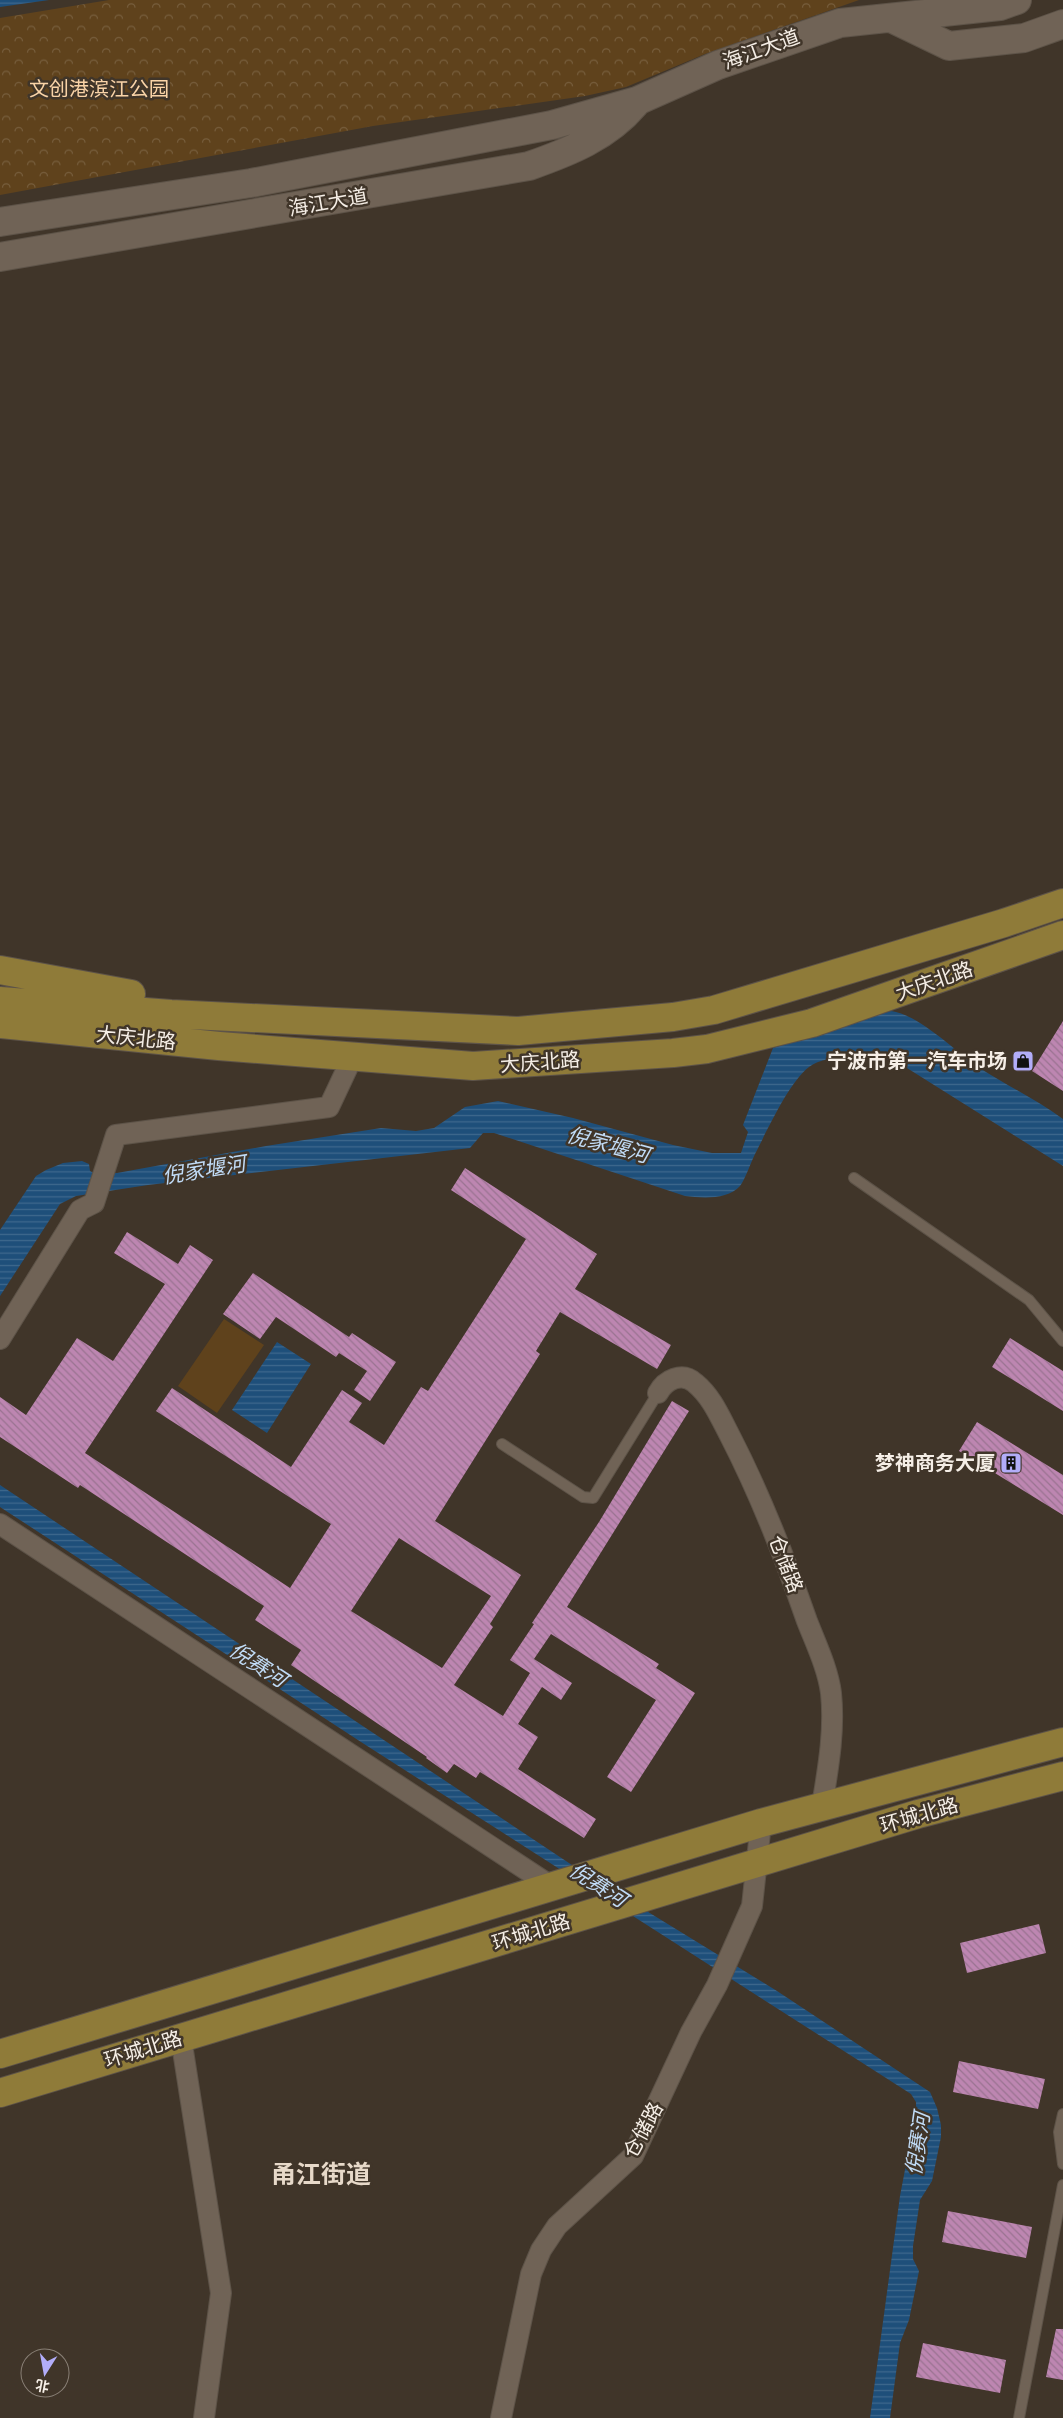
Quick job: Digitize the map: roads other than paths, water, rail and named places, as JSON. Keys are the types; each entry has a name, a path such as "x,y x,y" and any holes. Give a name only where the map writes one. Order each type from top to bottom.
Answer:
{"main road":[{"name":"海江大道","path":"0,222 251,183 552,125 637,101 718,65 807,32 840,23 1000,6 1018,0"},
{"path":"891,18 949,46 1024,38 1063,24"},
{"name":"海江大道","path":"0,258 529,166 575,149 621,120 637,101"},
{"name":"大庆北路","path":"0,1001 171,1014 518,1031 673,1017 714,1010 994,926 1063,903"},
{"name":"大庆北路","path":"0,1024 472,1066 673,1053 707,1049 812,1023 1063,935"},
{"name":"大庆北路","path":"0,970 139,996 158,1002 171,1014"},
{"name":"环城北路","path":"0,2054 761,1823 1063,1742"},
{"name":"环城北路","path":"0,2093 918,1814 1063,1776"}],"street":[{"path":"0,1339 80,1210 94,1203 116,1135 329,1107 353,1056"},
{"name":"仓储路","path":"658,1393 662,1384 669,1379 682,1378 694,1381 711,1399 737,1449 778,1540 831,1692 833,1734 822,1806"},
{"path":"0,1524 551,1886"},
{"name":"仓储路","path":"501,2418 531,2274 541,2250 557,2226 633,2156 691,2032 717,1985 752,1906 761,1823"},
{"path":"181,2038 221,2293 204,2418"}],"lane":[{"path":"854,1178 1030,1300 1063,1341"},
{"path":"502,1444 584,1497 593,1498 658,1393"},
{"path":"1063,2114 1059,2132 1063,2164"},
{"path":"1019,2418 1063,2186"}],"water":[{"path":"0,0 49,0 0,7"},
{"name":"倪家堰河","path":"891,1011 903,1014 926,1027 981,1069 1063,1119 1063,1166 899,1063 866,1057 828,1059 809,1067 801,1074 779,1107 742,1183 735,1191 729,1194 714,1197 685,1196 494,1133 483,1133 470,1148 148,1185 76,1196 60,1204 0,1296 0,1230 36,1176 63,1163 82,1161 89,1164 90,1171 96,1174 117,1173 266,1146 381,1128 416,1131 434,1128 465,1107 498,1101 573,1118 673,1145 712,1153 741,1153 748,1132 743,1125 773,1048"},
{"path":"277,1342 311,1364 267,1433 232,1410"},
{"name":"倪赛河","path":"0,1485 578,1869 777,1991 930,2092 937,2108 941,2125 941,2137 932,2181 920,2200 913,2246 913,2259 919,2271 909,2320 900,2343 890,2418 870,2418 900,2196 916,2112 916,2102 911,2094 361,1742 0,1507"}],"place":[{"name":"宁波市第一汽车市场","path":"1023,1061"},
{"name":"梦神商务大厦","path":"1011,1463"}],"district":[{"name":"甬江街道","path":"321,2174"}],"park label":[{"name":"文创港滨江公园","path":"99,89"}]}
